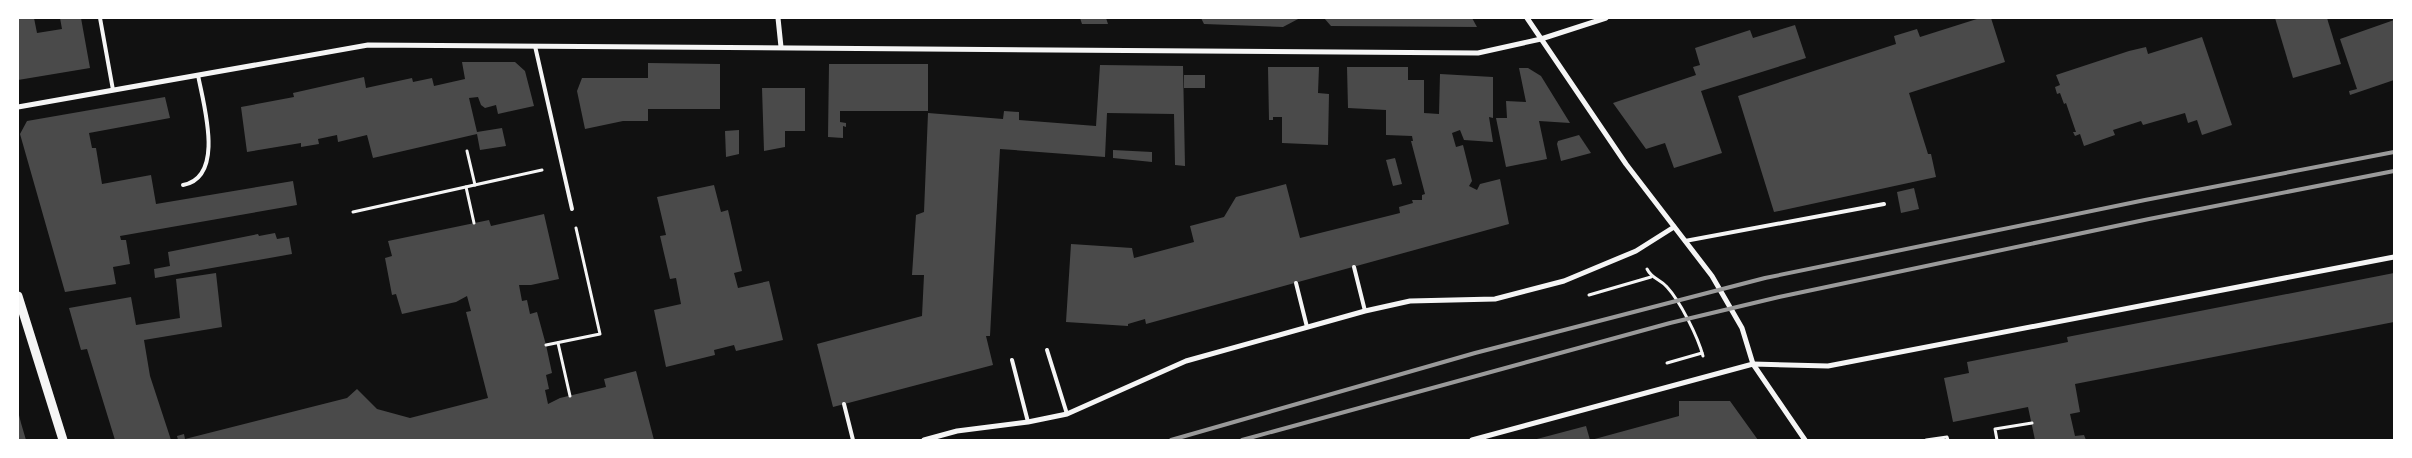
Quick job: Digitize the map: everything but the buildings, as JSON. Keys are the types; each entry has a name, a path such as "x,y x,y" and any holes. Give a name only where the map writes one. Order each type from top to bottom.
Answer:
{"street":[{"path":"778,18 781,47"},
{"path":"1527,18 1626,164 1712,276 1742,328 1754,364 1805,440"},
{"path":"18,107 368,46 781,47 1478,53 1541,39 1606,18"},
{"path":"924,440 957,431 1028,422 1066,414 1186,361 1364,312 1410,301 1495,299 1564,281 1636,251 1674,227"},
{"path":"1472,440 1708,374 1754,364 1828,366 2394,257"},
{"path":"18,296 63,440"}],"lane":[{"path":"100,18 113,90"},
{"path":"535,46 572,209"},
{"path":"183,185 192,182 200,174 210,151 198,75"},
{"path":"1685,241 1884,204"},
{"path":"1354,267 1364,312"},
{"path":"1296,283 1307,327"},
{"path":"1047,350 1066,414"},
{"path":"1012,360 1028,422"},
{"path":"844,404 853,440"}],"path":[{"path":"467,151 475,185"},
{"path":"354,212 562,166"},
{"path":"466,187 474,223"},
{"path":"546,345 600,334 572,209"},
{"path":"1645,267 1651,277 1666,286 1696,334 1708,374"},
{"path":"1585,296 1651,277"},
{"path":"558,343 570,396"},
{"path":"1668,363 1702,352"},
{"path":"1997,440 1995,429 2032,423"},
{"path":"1926,440 1947,437 1948,440"}],"railway":[{"path":"1171,440 1475,353 1765,278 2145,200 2394,152"},
{"path":"1242,440 1670,323 1779,297 2149,219 2394,171"}]}
